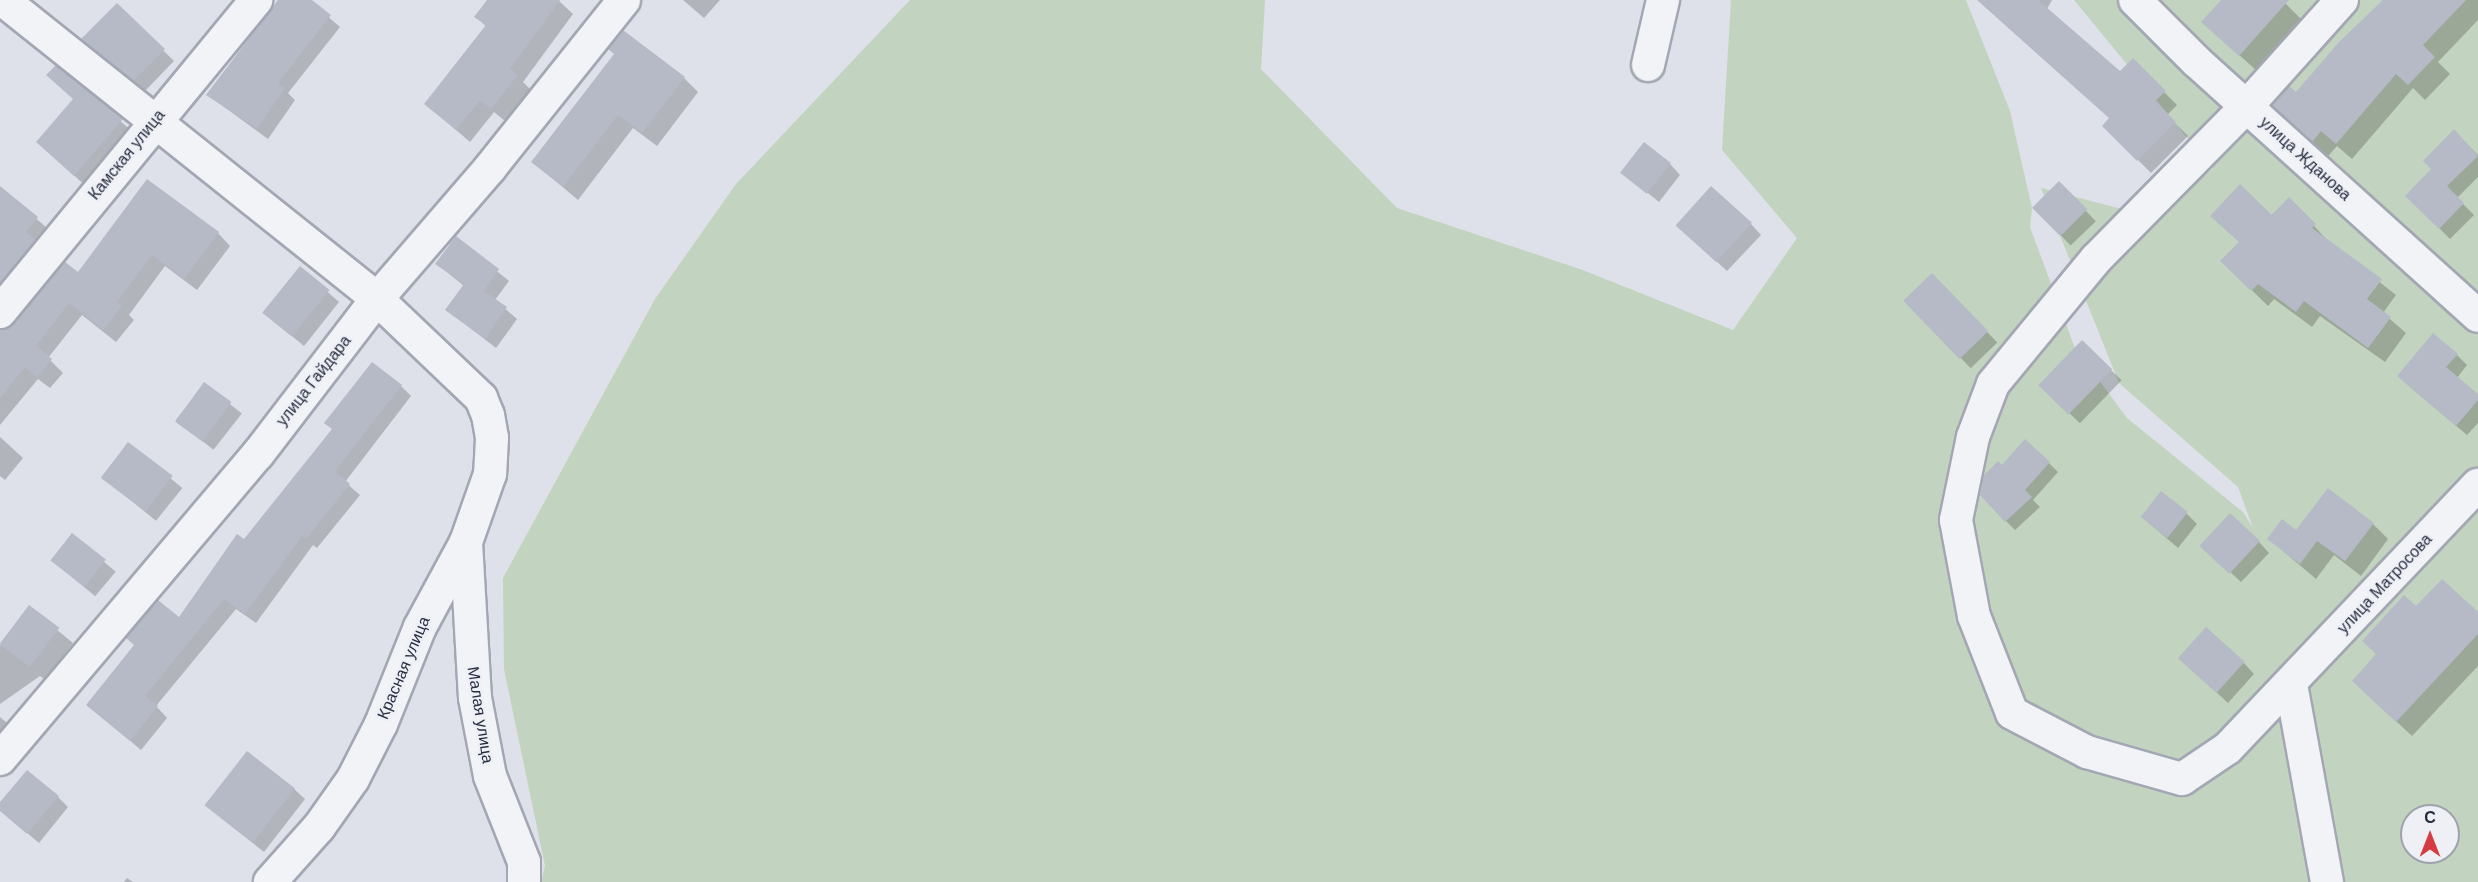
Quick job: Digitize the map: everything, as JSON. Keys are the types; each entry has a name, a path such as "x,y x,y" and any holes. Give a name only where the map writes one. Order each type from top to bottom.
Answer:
{"street":[{"path":"3,0 377,299"},
{"name":"Камская улица","path":"0,312 154,121 256,0"},
{"name":"улица Гайдара","path":"0,759 258,454 377,299 490,168 624,0"},
{"path":"1648,65 1663,0"},
{"name":"улица Жданова","path":"2134,0 2478,316"},
{"path":"2247,106 2342,0"},
{"name":"улица Матросова","path":"2247,106 2096,259 1993,384 1973,437 1956,520 1974,616 2012,712 2087,752 2182,779 2228,748 2478,485"},
{"name":"Красная улица","path":"270,882 319,827 353,779 381,724 420,627 466,542 490,474 492,438 482,398 377,299"},
{"name":"Малая улица","path":"466,542 475,698 490,776 524,862 524,882"},
{"path":"2291,684 2327,882"}],"green space":[{"path":"910,0 1265,0 1261,69 1397,208 1580,269 1733,330 1797,238 1722,150 1731,0 1966,0 2010,111 2032,208 2030,227 2074,346 2127,418 2243,512 2253,528 2238,487 2119,383 2041,188 2141,214 2213,169 2074,0 2478,0 2478,882 2333,882 2306,667 2298,648 2304,668 2322,882 541,882 545,866 504,669 503,578 655,299 736,184"}],"building":[{"path":"278,0 312,0 331,15 278,83 285,88 257,129 206,95"},
{"path":"487,0 560,0 510,69 518,75 491,109 480,100 456,130 424,104 486,25 474,17"},
{"path":"1977,0 2038,0 2120,71 2133,58 2166,91 2155,101 2176,122 2137,161 2102,126 2109,118"},
{"path":"2221,0 2289,0 2239,56 2201,22"},
{"path":"2383,0 2466,0 2423,45 2435,57 2408,85 2396,74 2336,144 2321,131 2312,142 2272,105 2289,86 2296,92 2339,42"},
{"path":"117,3 165,49 133,81 81,39"},
{"path":"623,30 685,77 642,133 618,115 563,187 531,162 614,54 608,49"},
{"path":"56,65 123,119 74,176 36,142 73,99 46,75"},
{"path":"2454,129 2478,156 2447,186 2464,203 2439,229 2405,196 2431,169 2423,161"},
{"path":"1644,142 1671,163 1647,194 1620,173"},
{"path":"147,179 219,232 184,279 152,255 117,302 122,306 103,330 69,303 36,346 52,359 37,377 25,367 0,398 0,330 14,323 65,262 78,272"},
{"path":"2059,181 2087,209 2060,236 2032,208"},
{"path":"2240,184 2272,215 2289,197 2316,224 2312,228 2382,279 2367,299 2391,317 2368,348 2304,301 2296,312 2258,284 2251,291 2220,261 2239,242 2210,216"},
{"path":"0,186 38,217 26,232 36,240 0,284"},
{"path":"1711,186 1752,223 1716,262 1676,225"},
{"path":"456,236 499,269 484,291 507,307 485,339 445,310 464,284 435,264"},
{"path":"300,266 330,290 292,337 262,313"},
{"path":"1932,273 1988,331 1959,359 1903,301"},
{"path":"2433,333 2458,354 2446,367 2478,394 2478,400 2456,426 2397,376"},
{"path":"2082,340 2112,369 2068,414 2038,385"},
{"path":"372,362 402,385 335,471 350,484 306,539 302,536 245,614 224,599 145,696 158,706 130,741 86,705 134,645 126,638 158,600 179,617 237,534 244,539 332,429 324,423"},
{"path":"204,382 232,402 203,442 175,422"},
{"path":"2025,439 2050,462 2025,490 2032,497 2005,522 1980,495 1984,475 1998,461 2002,465"},
{"path":"128,442 173,476 146,512 101,478"},
{"path":"2328,488 2374,523 2345,561 2317,541 2300,564 2267,539 2282,519 2296,530"},
{"path":"2161,491 2188,512 2167,538 2141,517"},
{"path":"2230,513 2260,541 2229,574 2199,546"},
{"path":"72,533 106,559 84,587 50,561"},
{"path":"2442,579 2478,612 2478,634 2396,722 2352,681 2376,654 2362,641 2404,595 2416,606"},
{"path":"29,605 59,628 30,667 0,645"},
{"path":"2206,627 2245,662 2217,693 2178,658"},
{"path":"247,751 295,789 253,843 205,805"},
{"path":"27,770 59,796 27,834 0,811 0,802"}]}
